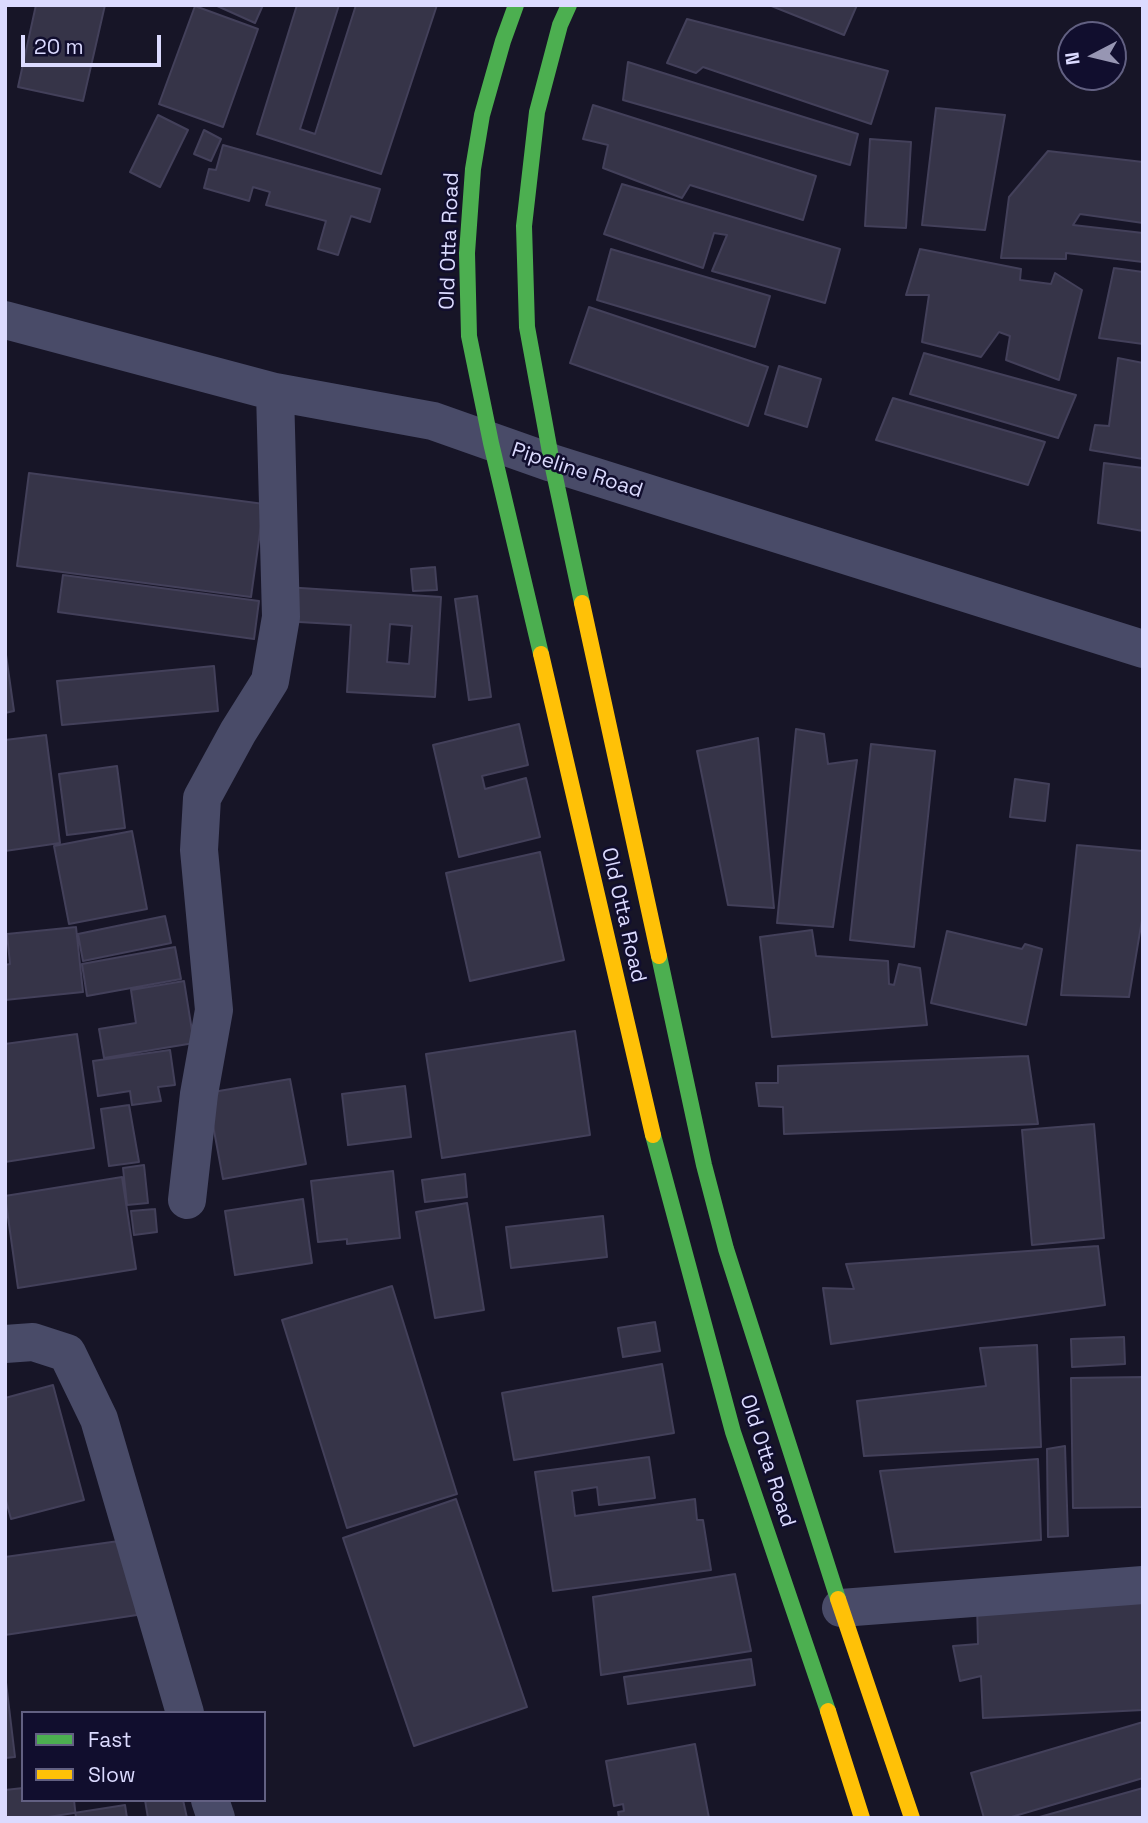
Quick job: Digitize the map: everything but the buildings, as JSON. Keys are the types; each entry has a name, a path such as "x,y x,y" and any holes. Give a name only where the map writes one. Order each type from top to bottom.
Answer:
{"main road":[{"name":"Old Otta Road","path":"516,5 482,115 473,169 467,253 469,336 491,443 666,1188 733,1432 789,1592 862,1818"},
{"name":"Old Otta Road","path":"569,5 560,25 537,112 524,226 527,327 552,463 704,1165 726,1250 841,1608 912,1818"}],"street":[{"name":"Pipeline Road","path":"5,320 275,392 433,421 552,463 1143,649"},
{"path":"187,1200 199,1094 214,1010 199,850 202,798 237,732 270,681 281,617 275,392"},
{"path":"5,1345 33,1342 67,1353 73,1364 99,1419 184,1711"},
{"path":"841,1608 1143,1585"}],"traffic: fast":[{"path":"516,5 482,115 473,169 467,253 469,336 491,443 541,654"},
{"path":"569,5 560,25 537,112 524,226 527,327 582,603"},
{"path":"659,956 704,1165 726,1249 838,1599"},
{"path":"653,1135 733,1432 828,1711"}],"traffic: slow":[{"path":"582,603 659,956"},
{"path":"541,654 653,1135"},
{"path":"838,1599 912,1818"},
{"path":"828,1711 862,1818"}]}
